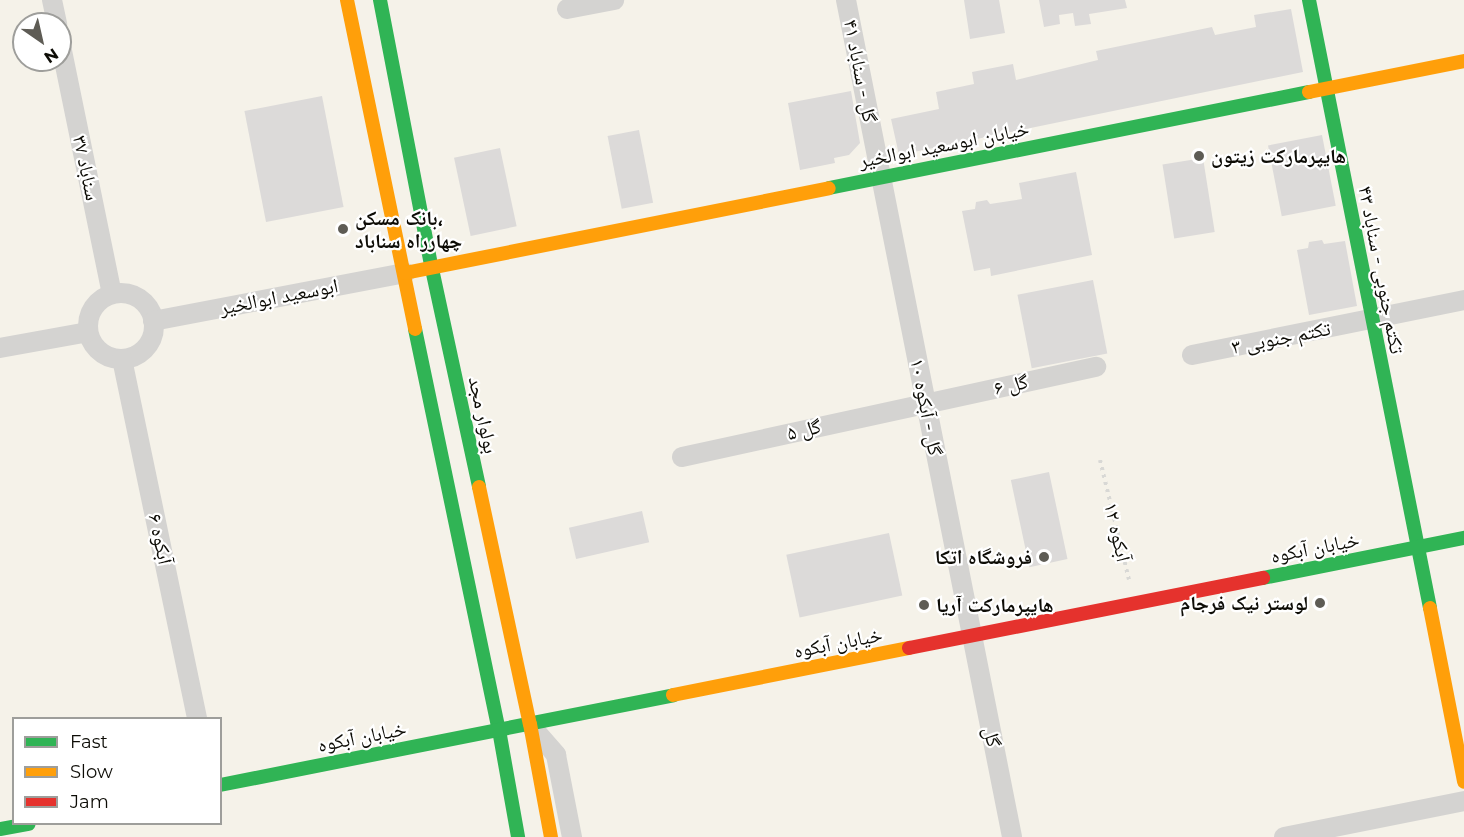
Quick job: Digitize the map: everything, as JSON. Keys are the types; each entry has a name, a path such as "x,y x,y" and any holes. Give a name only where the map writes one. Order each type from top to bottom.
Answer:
{"main road":[{"name":"بولوار مجد","path":"347,0 499,730 523,774 551,837"},
{"name":"بولوار مجد","path":"380,0 432,268 530,724 518,837"},
{"name":"تکتم جنوبی - سناباد ۴۳","path":"1309,0 1415,548 1464,782"},
{"name":"خیابان ابوسعید ابوالخیر","path":"405,273 1464,61"},
{"name":"خیابان آبکوه","path":"222,785 1464,538"},
{"path":"0,829 23,825"}],"street":[{"path":"567,9 614,0"},
{"name":"گل - سناباد ۴۱","path":"846,0 881,178"},
{"name":"سناباد ۳۷","path":"66,72 112,294"},
{"name":"گل - آبکوه ۱۰","path":"881,178 971,636"},
{"name":"ابوسعید ابوالخیر","path":"153,321 405,273"},
{"path":"112,294 133,296 143,301 153,321 150,340 144,350 133,357 122,359 99,351 88,332 90,315 95,305 112,294"},
{"name":"تکتم جنوبی ۳","path":"1191,355 1371,321 1464,300"},
{"path":"0,348 88,332"},
{"name":"آبکوه ۶","path":"122,359 197,717"},
{"name":"گل ۶","path":"925,403 1096,367"},
{"name":"گل ۵","path":"682,457 925,403"},
{"name":"گل","path":"971,636 1012,837"},
{"path":"530,724 556,755 572,837"},
{"path":"1284,837 1464,801"}],"path":[{"name":"آبکوه ۱۲","path":"1100,460 1134,604"}],"building":[{"path":"964,0 999,0 1005,33 970,39"},
{"path":"1039,0 1125,0 1127,8 1089,14 1091,24 1075,26 1073,13 1059,15 1060,24 1044,27"},
{"path":"1291,9 1303,72 899,155 891,119 939,109 936,92 974,84 972,72 1013,64 1016,80 1098,60 1096,51 1212,27 1215,35 1256,27 1254,15"},
{"path":"851,91 860,143 849,155 834,158 835,163 800,170 788,103"},
{"path":"322,96 344,207 266,222 244,111"},
{"path":"639,130 653,203 622,209 608,136"},
{"path":"1322,135 1336,206 1282,216 1268,145"},
{"path":"500,148 517,226 471,236 454,158"},
{"path":"1203,158 1215,232 1174,238 1163,164"},
{"path":"1076,172 1092,255 991,276 990,268 974,271 962,211 975,209 976,202 987,200 990,204 1022,199 1019,183"},
{"path":"1322,240 1324,244 1345,241 1357,306 1309,315 1297,250 1308,248 1309,242"},
{"path":"1093,280 1107,354 1032,368 1017,295"},
{"path":"1049,472 1068,559 1029,567 1011,480"},
{"path":"642,511 649,542 576,559 569,528"},
{"path":"889,533 902,596 800,617 786,555"}],"traffic: fast":[{"path":"380,0 432,269 479,487"},
{"path":"1309,0 1430,608"},
{"path":"829,188 1309,92"},
{"path":"415,329 499,730 518,837"},
{"path":"1263,578 1464,538"},
{"path":"222,785 673,695"},
{"path":"0,829 23,825"}],"traffic: slow":[{"path":"347,0 415,329"},
{"path":"1309,92 1464,61"},
{"path":"405,273 829,188"},
{"path":"479,487 530,724 551,837"},
{"path":"1430,608 1464,782"},
{"path":"673,695 909,648"}],"traffic: jam":[{"path":"909,648 1263,578"}],"place":[{"name":"هایپرمارکت زیتون","path":"1199,156"},
{"name":"بانک مسکن، چهارراه سناباد","path":"343,229"},
{"name":"فروشگاه اتکا","path":"1044,557"},
{"name":"لوستر نیک فرجام","path":"1320,603"},
{"name":"هایپرمارکت آریا","path":"924,605"}]}
